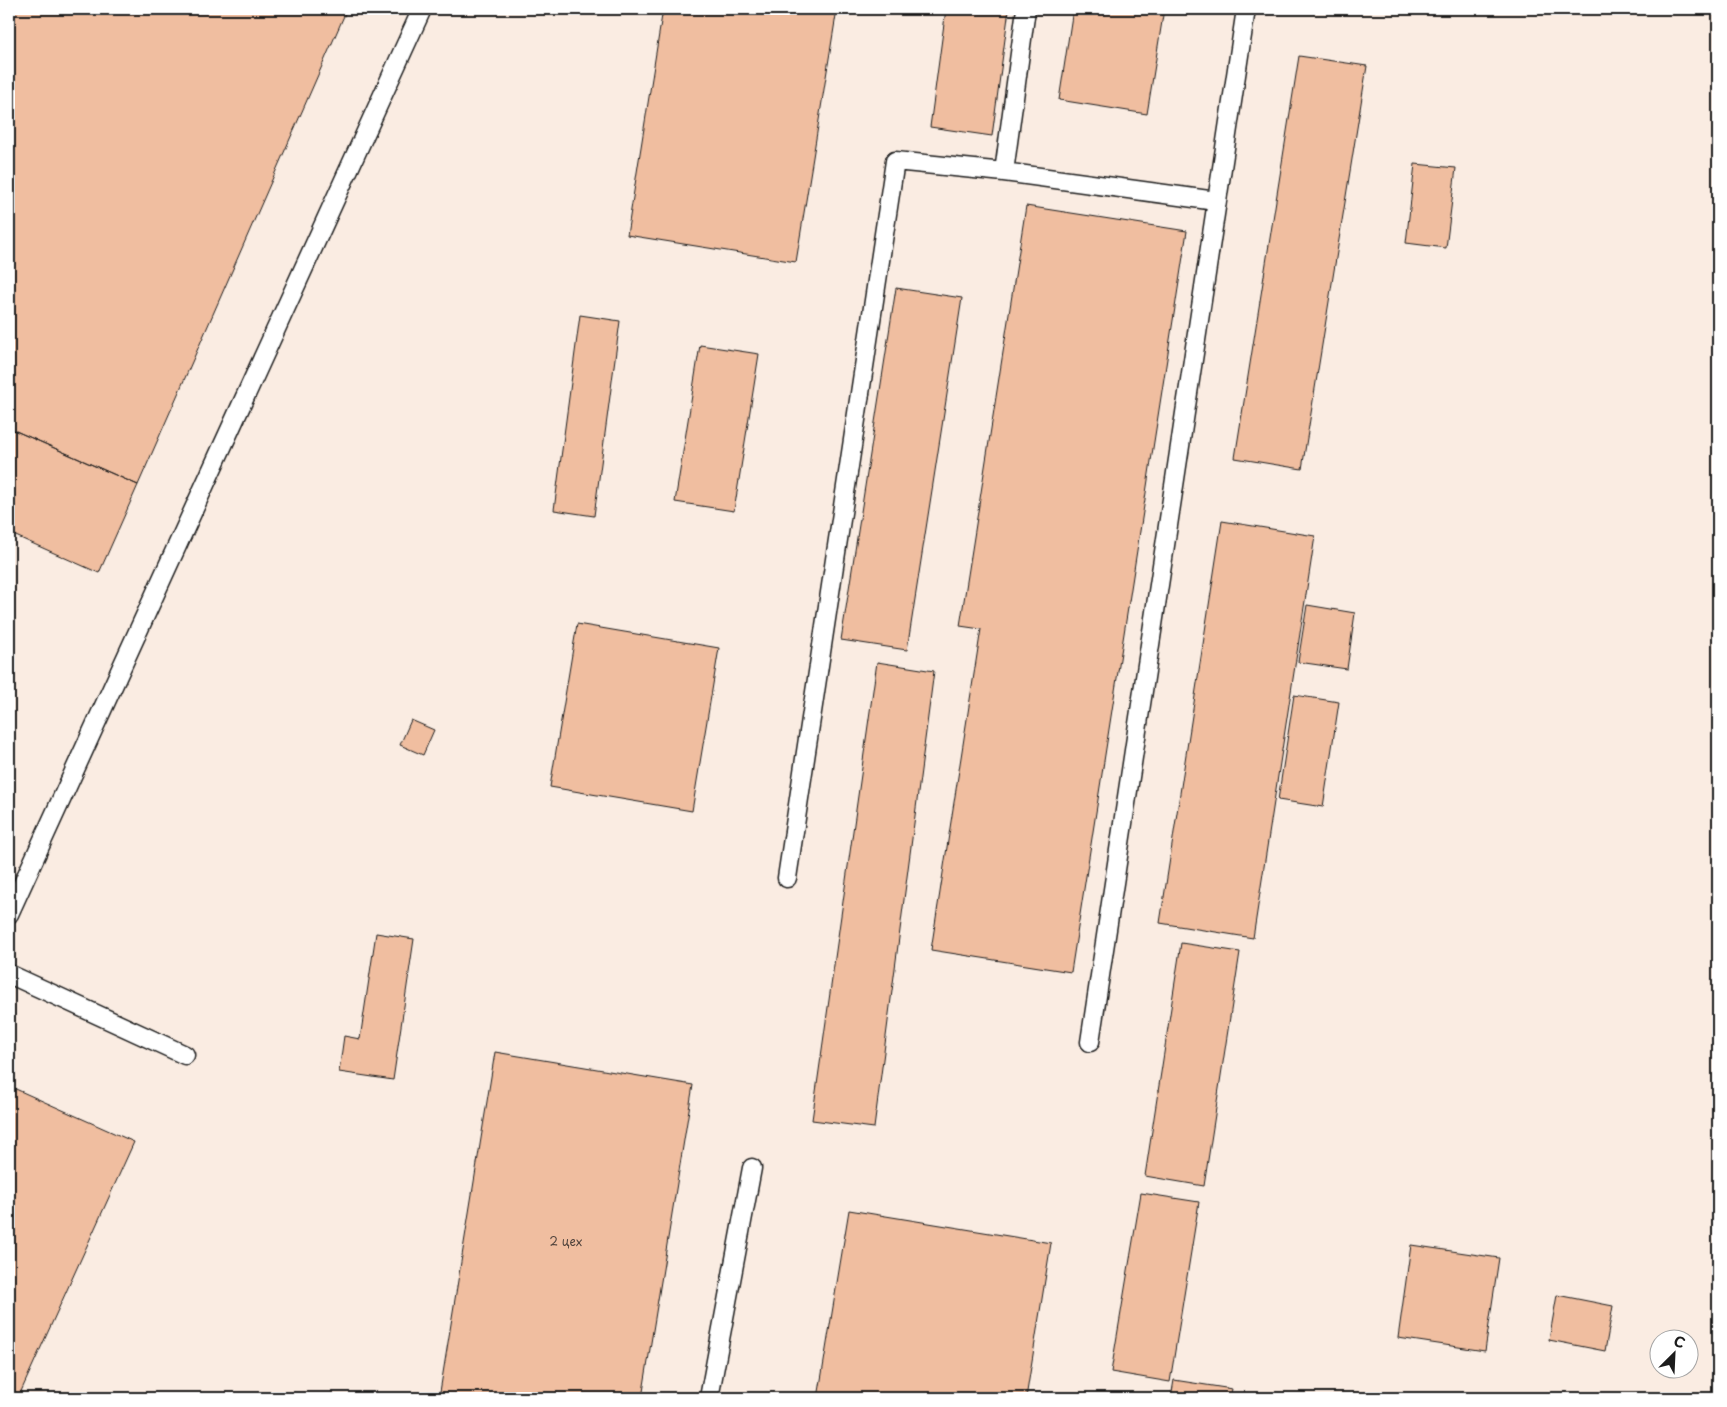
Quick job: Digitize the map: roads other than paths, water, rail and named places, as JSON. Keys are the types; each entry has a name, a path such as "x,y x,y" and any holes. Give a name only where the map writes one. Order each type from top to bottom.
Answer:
{"lane":[{"path":"9,914 422,9"},
{"path":"1004,172 1026,9"},
{"path":"1090,1042 1246,9"},
{"path":"787,878 895,161 1004,172 1216,201"},
{"path":"9,974 185,1055"},
{"path":"709,1398 752,1168"}]}
